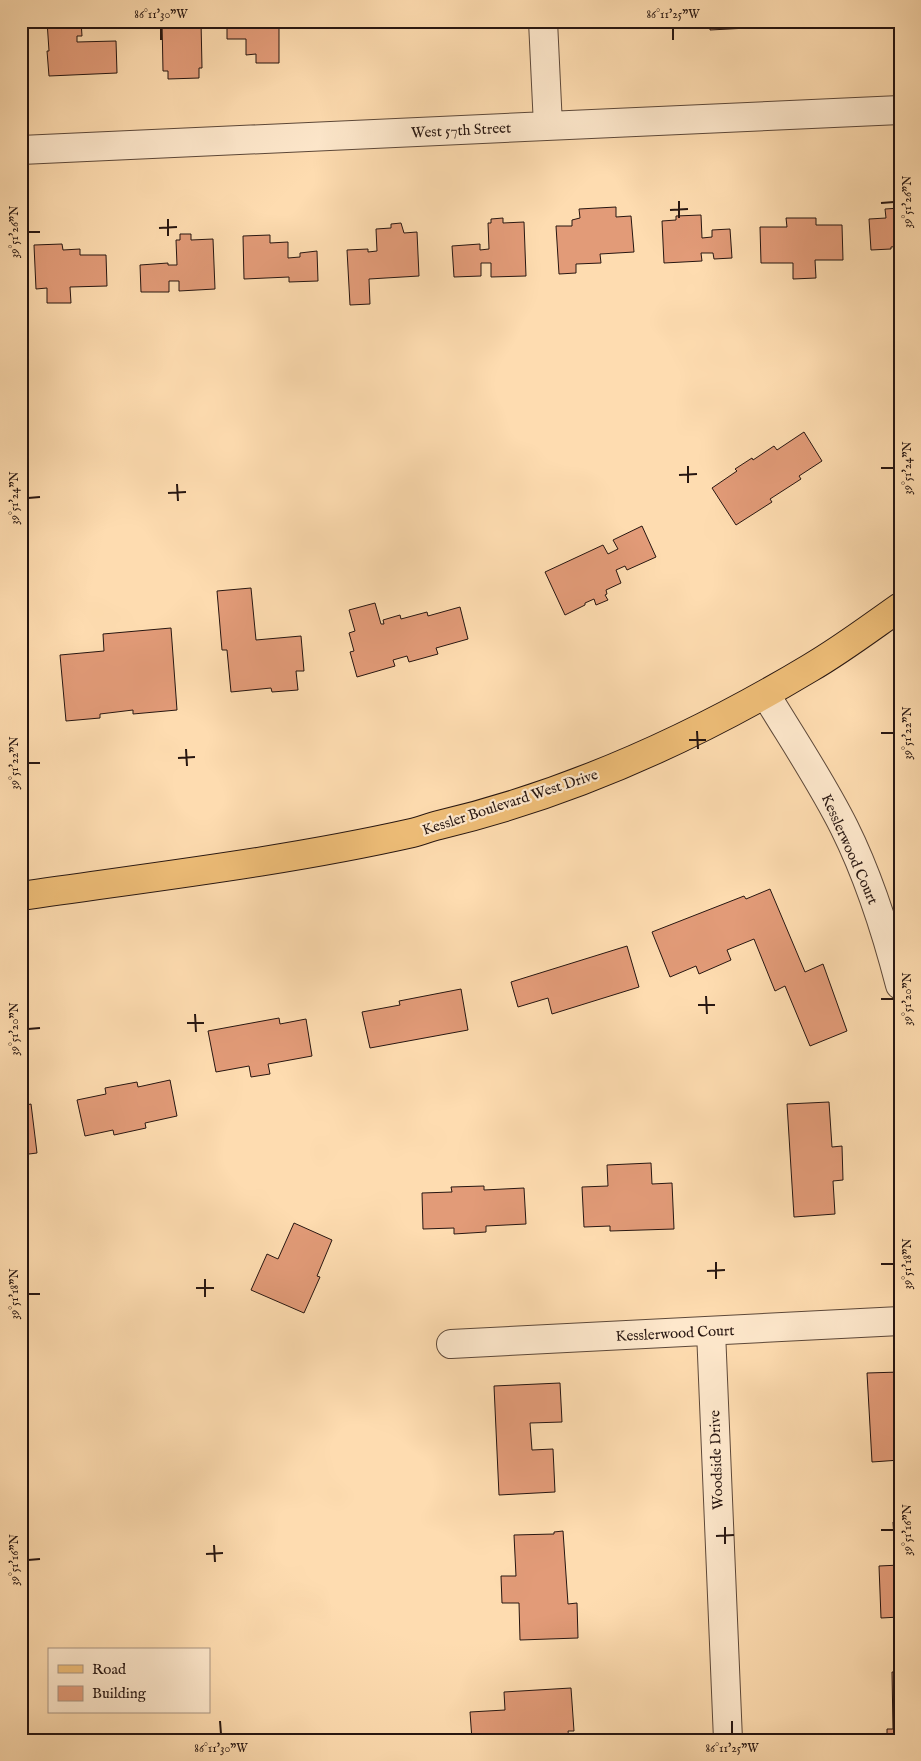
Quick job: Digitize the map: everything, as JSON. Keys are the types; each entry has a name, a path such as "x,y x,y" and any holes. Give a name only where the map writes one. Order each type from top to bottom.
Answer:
{"main road":[{"name":"Kessler Boulevard West Drive","path":"21,896 314,853 414,833 550,793 659,749 766,694 812,668 900,607"}],"street":[{"path":"542,21 548,126"},
{"name":"West 57th Street","path":"21,150 900,110"},
{"name":"Kesslerwood Court","path":"766,694 829,798 858,858 883,925 900,986"},
{"name":"Kesslerwood Court","path":"451,1344 900,1321"},
{"name":"Woodside Drive","path":"711,1331 728,1740"}],"building":[{"path":"47,21 81,21 82,36 77,36 77,42 116,41 117,73 49,76"},
{"path":"162,21 201,21 202,68 199,68 199,78 168,79 168,71 163,71"},
{"path":"227,21 279,21 279,63 256,63 256,54 246,55 246,39 227,39"},
{"path":"710,21 747,21 748,28 710,30"},
{"path":"21,23 23,76 21,76"},
{"path":"616,207 616,217 631,216 634,252 600,254 601,263 576,264 576,273 559,274 556,226 572,226 572,220 580,218 579,209"},
{"path":"900,208 900,246 891,247 891,249 871,250 869,219 886,218 885,209"},
{"path":"701,215 702,238 712,237 712,230 730,229 732,258 714,259 713,253 701,253 702,261 664,263 662,221 676,220 676,216"},
{"path":"503,218 503,223 524,222 526,276 491,277 491,263 481,263 481,276 454,277 452,246 480,244 480,250 489,249 488,223 491,223 491,219"},
{"path":"786,218 816,218 816,225 842,225 843,260 815,260 816,278 793,279 793,263 761,263 760,227 787,227"},
{"path":"401,223 404,233 417,232 419,276 369,279 370,304 350,305 347,250 368,249 368,252 377,251 376,229 391,228 391,224"},
{"path":"180,234 191,234 191,240 213,239 215,289 179,291 179,281 169,281 169,292 141,292 140,265 168,263 168,265 177,265 176,240 180,240"},
{"path":"270,235 270,243 288,242 288,258 300,257 300,253 317,251 318,281 289,282 289,277 244,279 243,236"},
{"path":"62,244 63,250 80,249 80,255 106,255 107,286 70,287 71,303 47,303 47,288 36,289 34,245"},
{"path":"804,432 822,461 799,476 801,479 770,499 772,502 736,525 712,488 752,458 753,460 774,446 777,450"},
{"path":"642,526 656,557 627,570 625,566 616,570 621,583 606,590 607,594 605,595 608,600 596,605 594,599 565,615 545,572 603,545 608,554 618,549 613,540"},
{"path":"251,588 256,640 301,636 304,671 296,671 298,690 272,692 271,688 231,692 227,650 222,650 217,591"},
{"path":"375,603 381,624 384,624 383,620 400,615 401,619 427,612 428,616 460,607 468,639 436,648 438,654 409,662 407,656 393,660 395,666 357,677 350,652 354,651 349,633 355,631 349,610"},
{"path":"171,628 177,710 133,714 133,710 100,714 100,718 66,721 60,655 104,651 103,634"},
{"path":"770,889 805,972 823,964 847,1031 810,1046 785,986 775,991 754,939 727,950 731,960 699,974 696,966 670,977 652,932 744,896 746,899"},
{"path":"627,946 639,987 552,1014 548,998 518,1007 511,982"},
{"path":"461,989 468,1030 370,1048 362,1012 400,1005 399,1001"},
{"path":"279,1018 280,1024 306,1019 312,1056 268,1064 270,1074 251,1077 249,1066 216,1072 208,1031"},
{"path":"170,1080 177,1116 145,1123 146,1128 114,1135 113,1130 85,1136 77,1100 106,1094 105,1088 137,1082 138,1087"},
{"path":"829,1102 832,1147 842,1146 843,1180 833,1181 835,1214 794,1217 787,1104"},
{"path":"31,1104 37,1153 21,1155 21,1106"},
{"path":"651,1163 652,1184 672,1183 674,1229 610,1231 610,1226 584,1227 582,1187 608,1186 607,1165"},
{"path":"484,1186 484,1190 524,1188 526,1224 486,1226 486,1232 454,1234 454,1228 423,1229 422,1193 452,1192 451,1187"},
{"path":"294,1223 332,1240 317,1276 320,1277 304,1313 251,1290 267,1254 278,1259"},
{"path":"900,1372 900,1460 872,1462 867,1373"},
{"path":"560,1383 562,1422 530,1423 532,1450 553,1449 555,1492 499,1495 494,1386"},
{"path":"893,1522 900,1522 900,1552 895,1553"},
{"path":"563,1531 568,1604 577,1603 578,1638 520,1640 519,1603 502,1603 501,1576 516,1576 514,1535 554,1534 554,1532"},
{"path":"900,1565 900,1617 881,1618 879,1566"},
{"path":"892,1672 900,1672 900,1740 887,1740 887,1729 893,1729"},
{"path":"571,1688 574,1731 568,1731 569,1740 472,1740 470,1712 505,1710 504,1692"}]}
